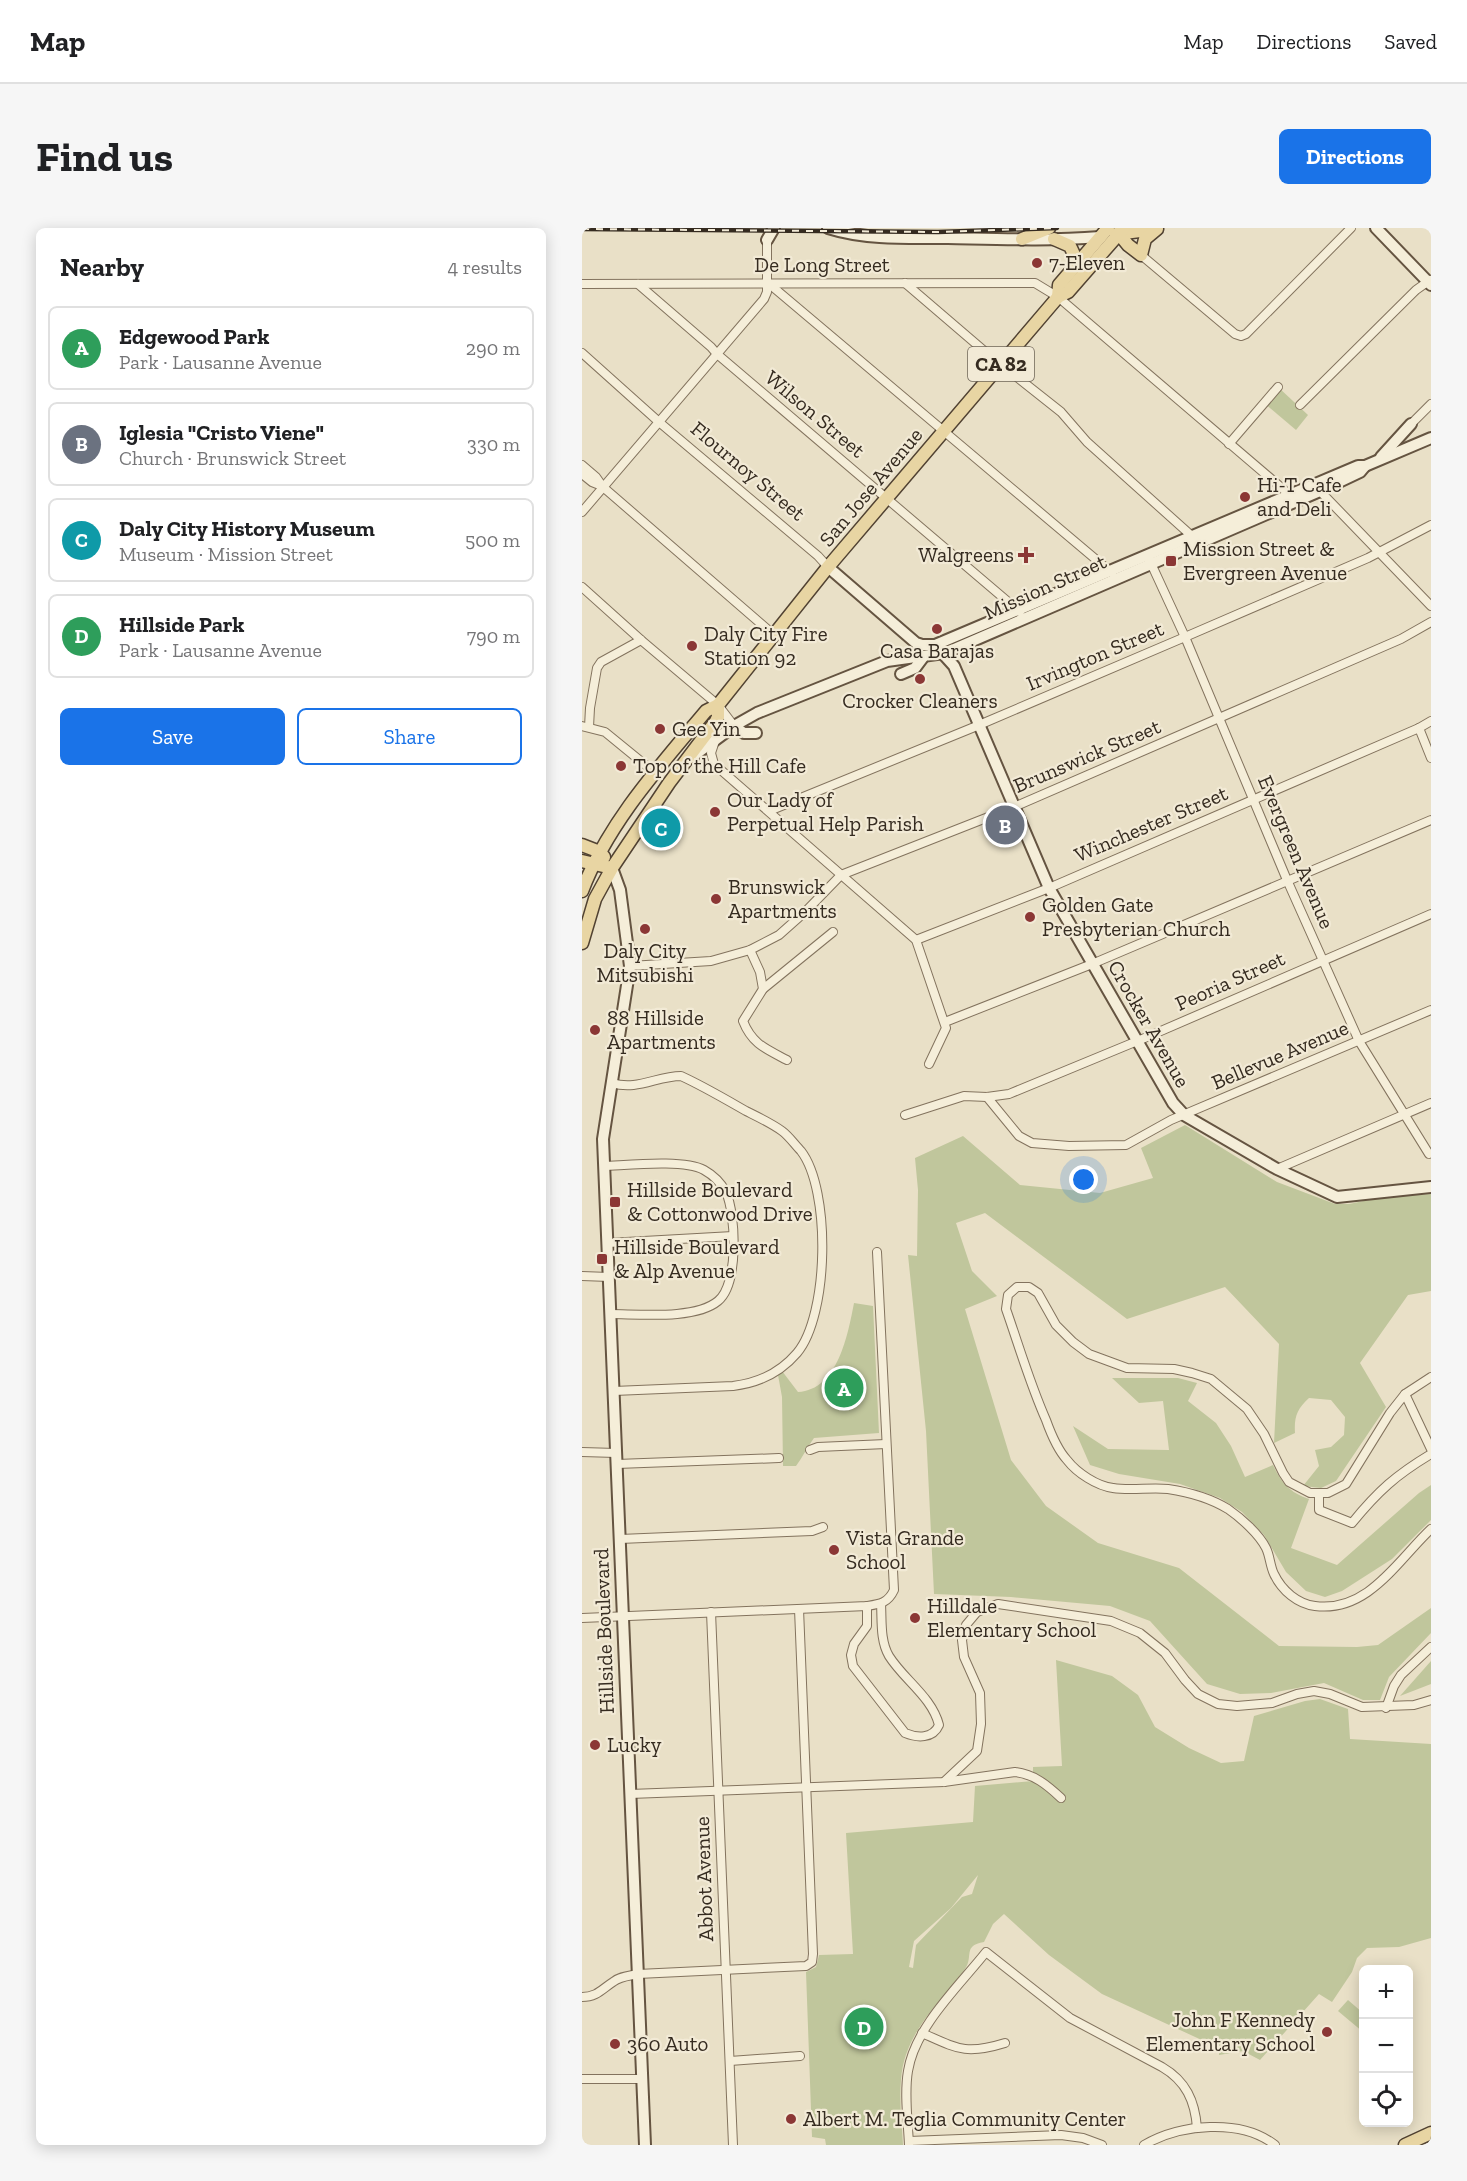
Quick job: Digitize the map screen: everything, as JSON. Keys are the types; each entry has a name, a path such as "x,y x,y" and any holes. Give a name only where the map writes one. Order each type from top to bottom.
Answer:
{"main road":[{"path":"767,240 768,228"},
{"path":"767,240 774,228"},
{"path":"828,228 850,234 882,237 1022,239 1051,234 1163,228"},
{"path":"1376,228 1430,282"},
{"path":"1113,231 1142,255 1145,239 1157,229"},
{"name":"San Jose Avenue","path":"1058,297 1059,285 1078,263 1113,231"},
{"name":"San Jose Avenue","path":"718,705 886,498 1058,297 1068,292 1113,231"},
{"path":"1051,234 1070,246 1078,263"},
{"path":"1411,424 1409,432 1412,446"},
{"path":"1377,460 1411,424"},
{"name":"Mission Street","path":"688,761 715,739 757,713 887,661 924,656 1317,488 1358,465 1365,466 1431,438"},
{"name":"Mission Street","path":"1196,539 1290,495 1317,488"},
{"name":"Flournoy Street","path":"828,567 916,643"},
{"path":"887,661 912,650 916,643 940,649"},
{"name":"Crocker Avenue","path":"940,649 954,666 1049,888 1173,1103 1184,1115 1278,1169 1332,1195 1343,1198 1431,1187"},
{"path":"901,674 915,668 924,656"},
{"name":"CA 82","path":"582,891 588,862 600,852 654,772 706,711 718,705 716,722 669,783 612,868 595,899 582,943"},
{"path":"734,726 744,733 756,733"},
{"path":"654,772 669,783"},
{"path":"582,845 600,852 612,868"},
{"path":"588,862 612,868"},
{"name":"Hillside Boulevard","path":"612,868 620,890 630,966 603,1139 645,2145"},
{"path":"1405,2145 1431,2133"}],"street":[{"path":"1142,255 1241,336 1246,334 1351,228"},
{"path":"582,512 764,299 767,292 767,240"},
{"path":"767,282 1113,574"},
{"name":"De Long Street","path":"582,284 767,282 1030,282 1039,284 1058,297 1290,495"},
{"path":"1300,405 1416,290 1430,282"},
{"name":"Wilson Street","path":"637,283 1021,614"},
{"path":"905,283 989,355 1061,412 1093,447 1196,539"},
{"name":"Flournoy Street","path":"582,352 659,422 818,556 828,567"},
{"path":"1229,444 1278,387"},
{"path":"1411,424 1431,404"},
{"path":"582,465 596,477 603,487 774,635"},
{"path":"582,474 603,487"},
{"path":"1317,488 1431,606"},
{"name":"Irvington Street","path":"769,811 979,726 1378,552 1431,525"},
{"name":"Evergreen Avenue","path":"1149,559 1185,637 1287,880 1359,1041 1429,1154"},
{"path":"582,587 718,705 734,726"},
{"name":"Brunswick Street","path":"630,966 711,961 750,950 779,935 841,875 1014,807 1401,639 1431,622"},
{"path":"585,727 597,668 601,662 641,640"},
{"path":"582,718 585,727"},
{"name":"Winchester Street","path":"916,940 1049,888 1431,721"},
{"path":"585,727 606,732 654,772"},
{"path":"1419,728 1431,758"},
{"path":"715,739 711,753 714,764 916,940 946,1028 929,1064"},
{"path":"945,1022 1092,964 1431,820"},
{"name":"Peoria Street","path":"905,1115 964,1096 987,1097 1009,1094 1137,1042 1431,914"},
{"path":"787,1060 757,1044 748,1034 743,1021 763,989 833,932"},
{"path":"750,950 760,972 763,989"},
{"name":"Bellevue Avenue","path":"987,1097 1020,1136 1032,1143 1069,1146 1126,1145 1171,1120 1431,1010"},
{"path":"612,1083 623,1086 638,1085 669,1076 681,1076 784,1132 809,1164 816,1185 822,1246 822,1282 813,1322 798,1352 784,1366 768,1377 751,1384 614,1390"},
{"path":"1278,1169 1431,1103"},
{"path":"604,1166 685,1164 703,1169 717,1179 726,1191 730,1207 734,1267 728,1286 719,1301 706,1308 685,1312 610,1314"},
{"path":"608,1243 732,1236"},
{"path":"582,1618 867,1606 882,1604 890,1599 894,1590 878,1252"},
{"path":"582,1276 609,1277"},
{"path":"1431,1377 1405,1394 1390,1413 1346,1484 1328,1493 1310,1493 1289,1482 1264,1434 1247,1409 1210,1379 1174,1369 1127,1368 1089,1354 1056,1325 1038,1293 1029,1287 1017,1287 1008,1294 1006,1309 1039,1406 1067,1461 1087,1478 1112,1488 1168,1489 1198,1495 1228,1509 1247,1525 1265,1547 1275,1576 1290,1596 1306,1605 1331,1608 1348,1604 1386,1578 1431,1529"},
{"path":"1405,1394 1431,1449"},
{"path":"810,1450 818,1447 886,1444"},
{"path":"582,1452 616,1453"},
{"path":"1319,1493 1319,1509 1352,1523 1378,1491 1431,1454"},
{"path":"616,1464 779,1458"},
{"path":"620,1539 812,1531 823,1527"},
{"path":"867,1606 867,1626 854,1644 851,1655 853,1666 905,1733 915,1737 927,1736 936,1731 939,1725 936,1712 888,1655 884,1643 882,1604"},
{"path":"944,1782 977,1750 981,1724 980,1693 963,1657 962,1640 966,1624 977,1612 998,1605 1111,1621 1140,1634 1165,1653 1198,1694 1218,1704 1237,1706 1272,1703 1314,1691 1330,1694 1362,1707 1414,1706 1431,1700"},
{"path":"582,1997 600,1994 614,1981 638,1974 806,1966 812,1962 799,1609"},
{"name":"Abbot Avenue","path":"711,1612 733,2145"},
{"path":"1386,1708 1394,1686 1401,1675 1431,1647"},
{"path":"630,1794 944,1782 1015,1772 1026,1773 1039,1779 1061,1798"},
{"path":"1102,2145 1083,2138 1061,2135 909,2143 907,2076 913,2050 922,2033 986,1952 1070,2018 1176,2076 1191,2096 1197,2128"},
{"path":"922,2033 963,2050 1005,2043"},
{"path":"730,2061 800,2056"},
{"path":"582,2079 643,2079"},
{"path":"1144,2145 1167,2134 1197,2128 1242,2129 1257,2134 1275,2145"}],"green space":[{"path":"1278,387 1308,415 1296,430 1264,403"},
{"path":"1185,1125 1277,1182 1335,1204 1349,1204 1388,1196 1431,1194 1431,1291 1408,1295 1360,1363 1386,1407 1336,1481 1321,1488 1303,1486 1319,1466 1315,1450 1331,1447 1344,1435 1345,1417 1331,1400 1309,1398 1297,1414 1295,1433 1274,1443 1279,1344 1225,1287 1127,1319 985,1213 956,1223 972,1271 997,1296 965,1309 1011,1460 1046,1506 1098,1543 1179,1568 1279,1646 1378,1645 1431,1608 1431,1633 1389,1677 1380,1700 1363,1700 1324,1683 1271,1693 1240,1694 1207,1684 1150,1621 1110,1606 1011,1597 934,1594 926,1431 908,1255 917,1256 918,1190 915,1158 963,1136 1020,1185 1100,1193 1153,1178 1141,1148"},
{"path":"854,1303 873,1306 879,1433 814,1438 796,1466 783,1466 782,1397 778,1375 782,1371 798,1392 812,1389 823,1382 839,1358"},
{"path":"1112,1378 1178,1378 1197,1383 1188,1401 1216,1423 1231,1446 1245,1477 1273,1465 1287,1486 1296,1494 1309,1499 1291,1548 1337,1565 1431,1485 1431,1520 1392,1559 1342,1591 1325,1597 1306,1591 1286,1572 1264,1535 1242,1512 1220,1498 1180,1484 1119,1474 1090,1465 1073,1426 1108,1449 1169,1450 1163,1401 1139,1403"},
{"path":"1056,1660 1112,1676 1138,1695 1155,1727 1189,1748 1221,1763 1244,1761 1254,1716 1305,1701 1320,1699 1348,1709 1350,1739 1431,1744 1431,1938 1399,1947 1367,1948 1357,1958 1352,1972 1332,2002 1319,1994 1260,2060 1243,2051 1219,2055 1219,2048 1102,1994 1049,1955 1004,1914 993,1924 984,1942 973,1946 965,1969 924,2020 909,2048 900,2088 903,2145 826,2145 825,2139 812,2137 806,1972 816,1967 819,1955 853,1954 846,1833 973,1822 975,1786 1033,1781 1033,1767 1062,1766","holes":["978,1875 972,1894 962,1897 916,1945 913,1968 909,1967 914,1941 951,1908"]},
{"path":"1431,1661 1431,1684 1400,1696"},
{"path":"1348,2000 1359,2010 1359,2029 1338,2011"}],"railway":[{"path":"582,229 938,232 1057,228"}],"place":[{"name":"7-Eleven","path":"1037,263"},
{"name":"Hi-T Cafe and Deli","path":"1245,497"},
{"name":"Walgreens","path":"1026,555"},
{"name":"Mission Street & Evergreen Avenue","path":"1171,561"},
{"name":"Casa Barajas","path":"937,629"},
{"name":"Daly City Fire Station 92","path":"692,646"},
{"name":"Crocker Cleaners","path":"920,679"},
{"name":"Gee Yin","path":"660,729"},
{"name":"Top of the Hill Cafe","path":"621,766"},
{"name":"Our Lady of Perpetual Help Parish","path":"715,812"},
{"name":"Iglesia \"Cristo Viene\"","path":"1005,825"},
{"name":"Daly City History Museum","path":"661,828"},
{"name":"Brunswick Apartments","path":"716,899"},
{"name":"Golden Gate Presbyterian Church","path":"1030,917"},
{"name":"Daly City Mitsubishi","path":"645,929"},
{"name":"88 Hillside Apartments","path":"595,1030"},
{"name":"Hillside Boulevard & Cottonwood Drive","path":"615,1202"},
{"name":"Hillside Boulevard & Alp Avenue","path":"602,1259"},
{"name":"Edgewood Park","path":"844,1388"},
{"name":"Vista Grande School","path":"834,1550"},
{"name":"Hilldale Elementary School","path":"915,1618"},
{"name":"Lucky","path":"595,1745"},
{"name":"Hillside Park","path":"864,2027"},
{"name":"John F Kennedy Elementary School","path":"1327,2032"},
{"name":"360 Auto","path":"615,2044"},
{"name":"Albert M. Teglia Community Center","path":"791,2119"}]}
